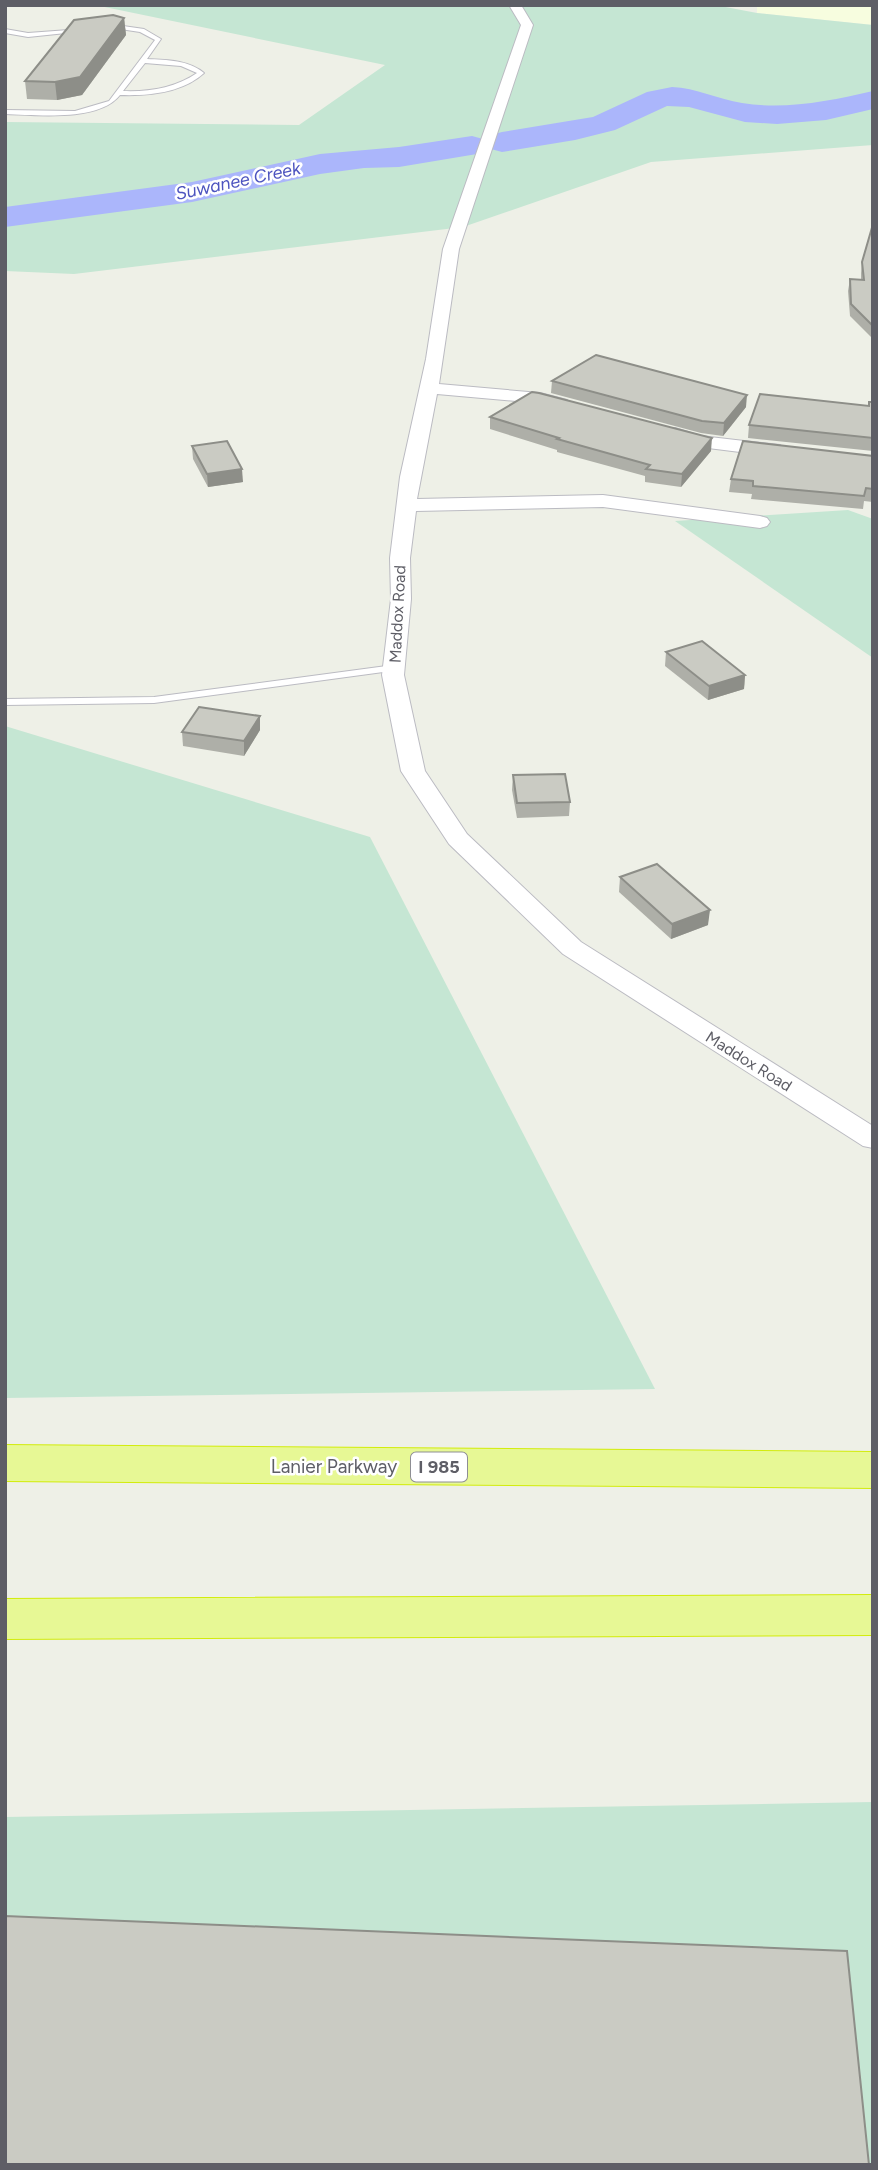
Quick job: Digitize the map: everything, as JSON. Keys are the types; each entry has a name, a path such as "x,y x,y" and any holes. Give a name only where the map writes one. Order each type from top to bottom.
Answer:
{"highway":[{"name":"Lanier Parkway","path":"5,1463 873,1470"},
{"path":"5,1619 873,1615"}],"street":[{"name":"Maddox Road","path":"515,5 527,25 451,249 407,505 400,558 401,599 394,667 413,771 458,839 572,948 873,1139"},
{"path":"429,388 540,398 580,409"},
{"path":"660,430 701,441 794,453"},
{"path":"407,505 603,501 760,522"}],"lane":[{"path":"5,31 28,35 120,27 157,37"},
{"path":"105,35 157,37"},
{"path":"5,112 75,113 111,102 159,40 157,37"},
{"path":"119,93 154,92 201,73 197,69 165,62 143,61"},
{"path":"5,702 154,700 394,667"}],"shaded area":[{"path":"95,5 715,5 757,13 873,25 873,145 651,162 463,227 74,274 5,271 5,122 299,125 385,65"},
{"path":"757,5 873,5 873,25 757,13"},
{"path":"848,510 873,519 873,658 675,521"},
{"path":"5,726 370,837 655,1389 5,1398"},
{"path":"873,1802 873,2165 5,2165 5,1817"}],"building":[{"path":"113,15 124,18 80,77 55,82 25,81 74,20"},
{"path":"873,224 873,326 851,304 850,279 864,280 862,262"},
{"path":"596,355 747,395 724,423 702,421 552,381"},
{"path":"532,392 712,438 682,474 646,469 650,465 490,417"},
{"path":"760,394 869,406 869,402 873,402 873,438 749,425"},
{"path":"227,441 242,469 207,474 192,446"},
{"path":"743,441 873,456 873,489 866,488 864,496 753,486 753,481 731,479"},
{"path":"702,641 745,675 709,686 666,652"},
{"path":"199,707 260,716 244,741 182,732"},
{"path":"565,774 570,802 517,803 513,775"},
{"path":"657,864 710,910 672,924 620,877"},
{"path":"5,1916 847,1951 869,2165 5,2165"}],"waterway":[{"name":"Suwanee Creek","path":"502,142 590,127 618,119 651,101 672,96 690,98 745,113 777,115 826,110 873,100"},
{"name":"Suwanee Creek","path":"5,217 192,192 320,164 399,157 472,146"}]}
